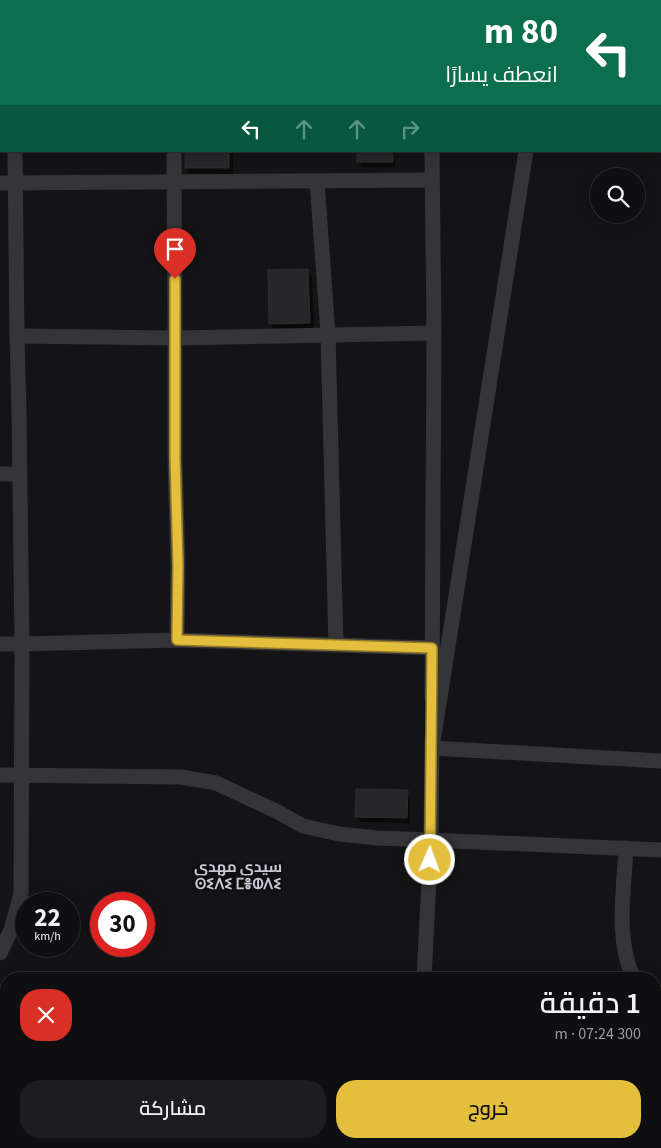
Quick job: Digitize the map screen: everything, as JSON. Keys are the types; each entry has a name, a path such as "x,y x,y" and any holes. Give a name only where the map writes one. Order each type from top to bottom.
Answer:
{"street":[{"path":"0,953 11,930 21,894 22,644 15,152"},
{"path":"174,152 177,640"},
{"path":"424,972 431,840 432,748 434,333 432,152"},
{"path":"432,748 526,152"},
{"path":"0,183 432,180"},
{"path":"317,181 328,334 336,644"},
{"path":"17,336 175,338 434,333"},
{"path":"0,474 19,474"},
{"path":"0,644 177,640 432,648"},
{"path":"432,748 661,761"},
{"path":"0,775 181,777 216,783 303,826 339,834 368,837 661,850"},
{"path":"626,848 622,925 625,952 631,972"}],"building":[{"path":"185,152 229,152 229,168 185,168"},
{"path":"357,152 393,152 393,162 357,162"},
{"path":"308,269 310,323 269,324 268,270"},
{"path":"356,789 408,790 407,818 355,817"}],"district":[{"name":"سيدي مهدي ⵙⵉⴷⵉ ⵎⴻⵀⴷⵉ","path":"238,876"}],"route":[{"path":"175,279 177,640 432,648 430,860"}]}
